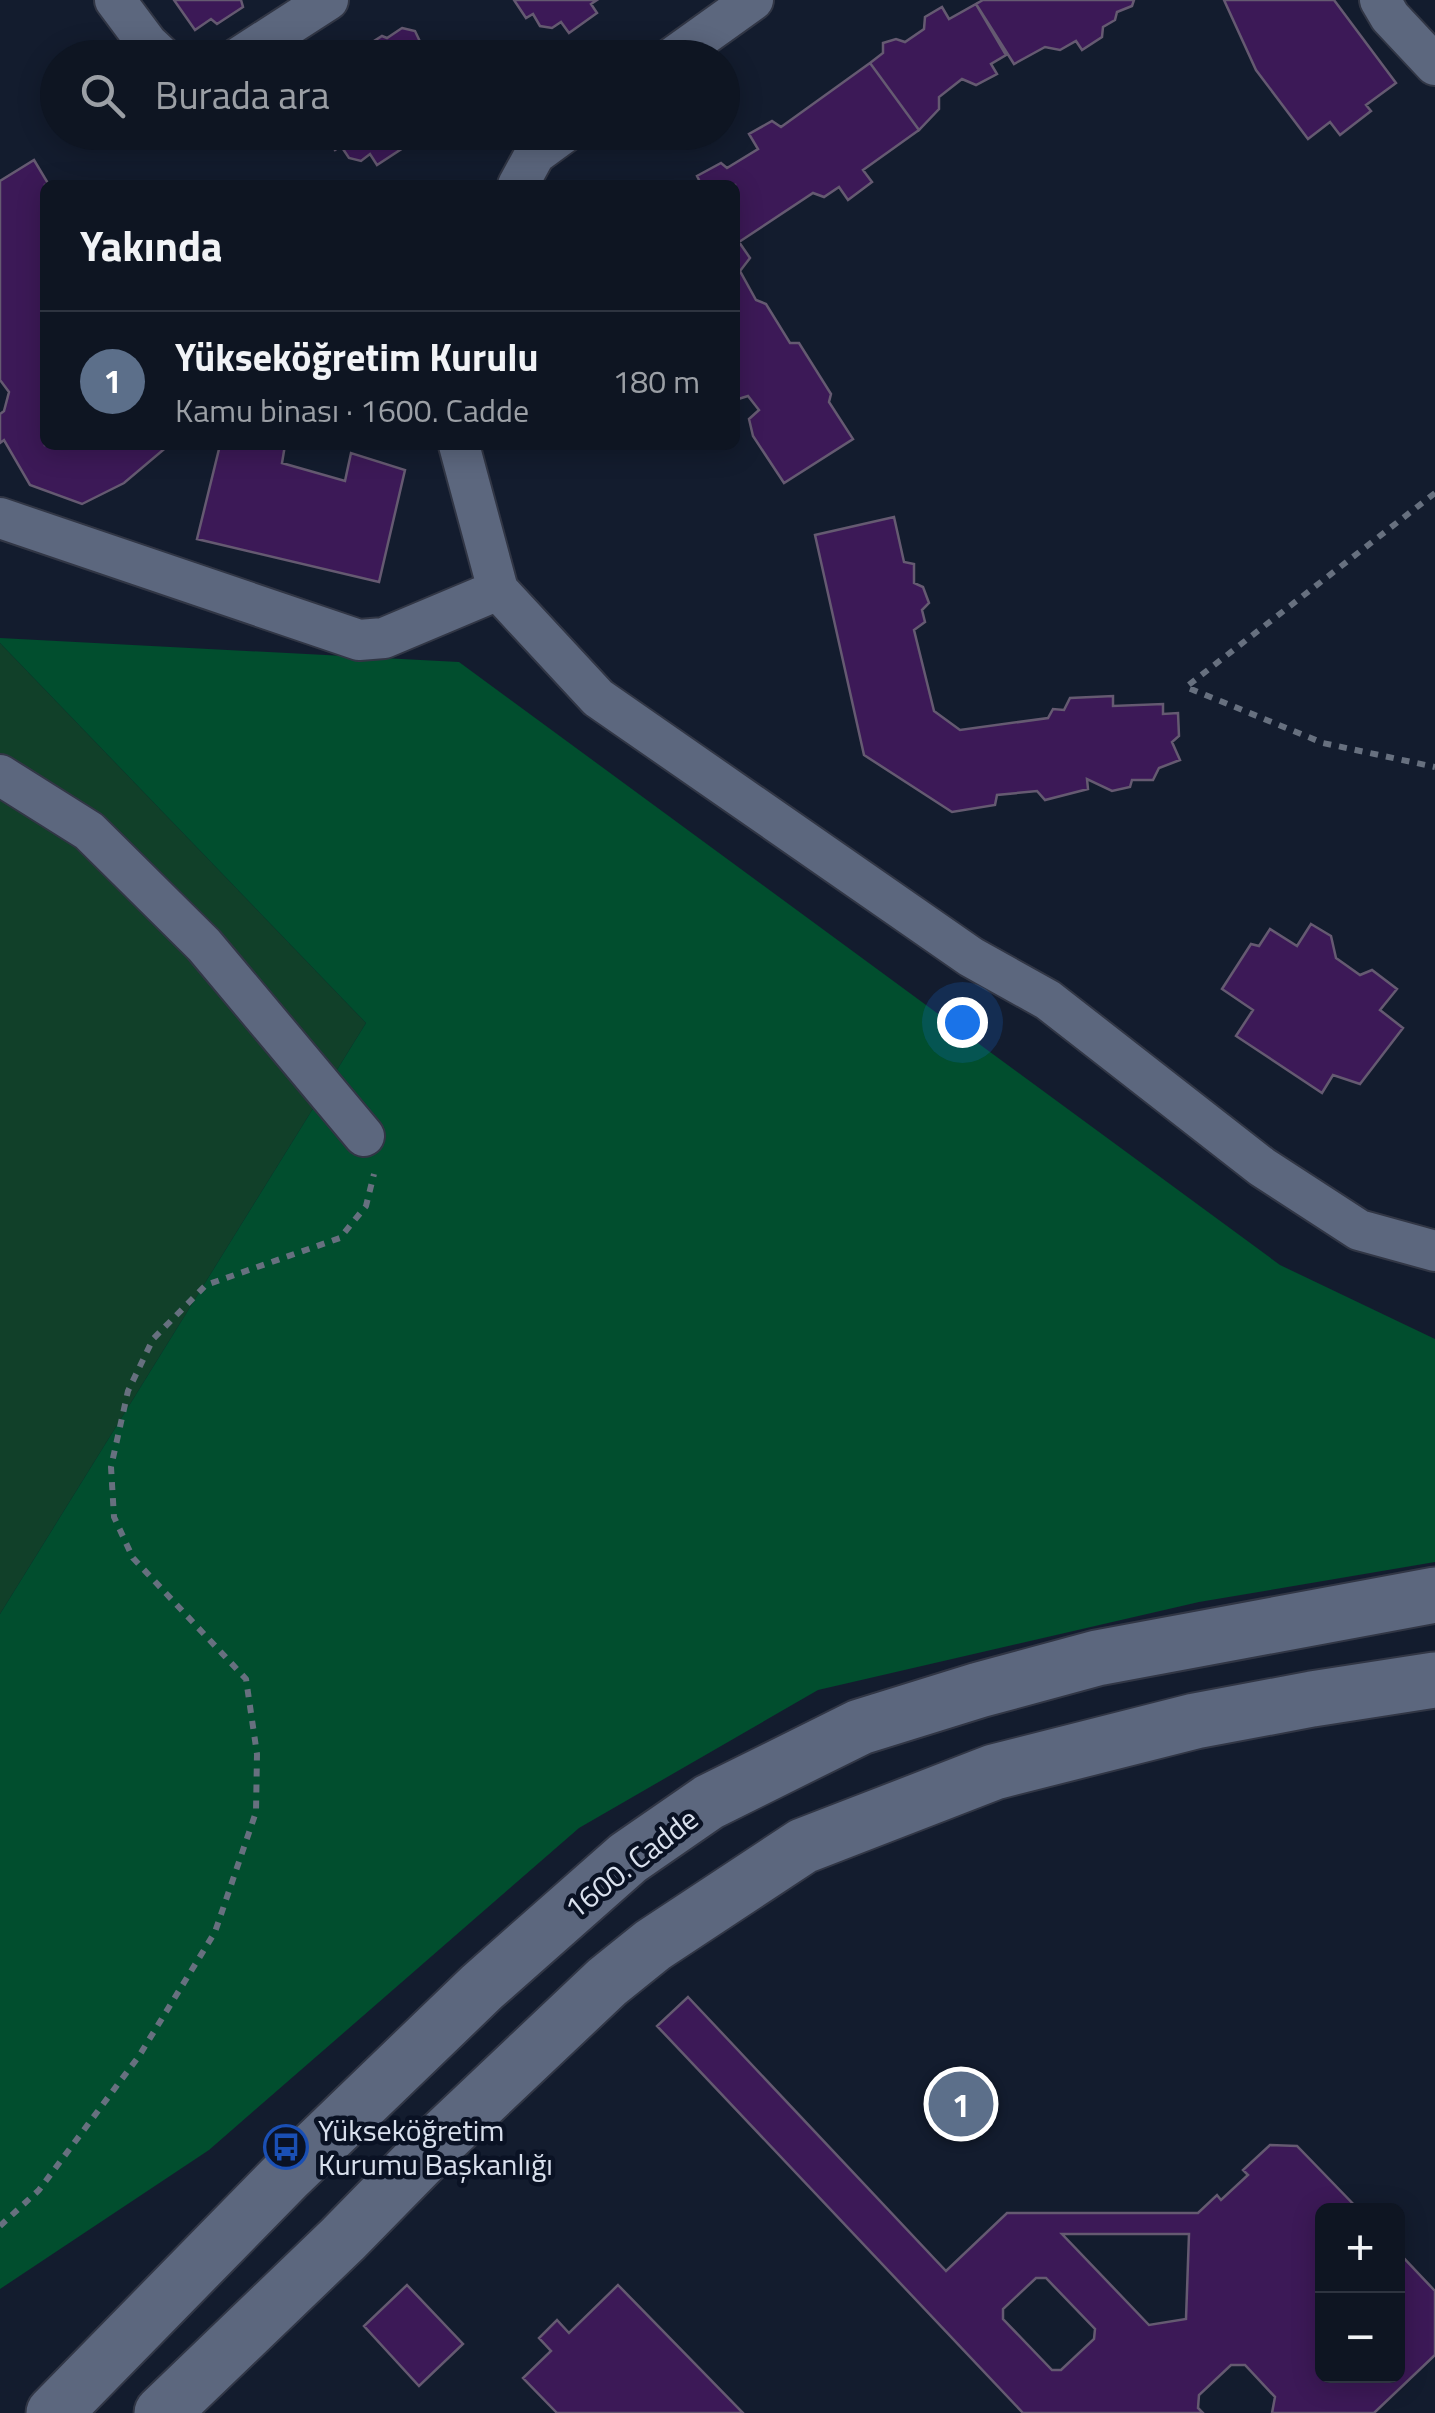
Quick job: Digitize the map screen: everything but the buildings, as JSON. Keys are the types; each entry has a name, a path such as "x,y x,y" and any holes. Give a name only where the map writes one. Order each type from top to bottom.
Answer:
{"street":[{"path":"114,0 145,40"},
{"path":"266,40 328,0"},
{"path":"697,40 754,0"},
{"path":"1380,0 1390,17 1435,65"},
{"path":"521,180 541,150"},
{"path":"461,450 498,590 598,698 972,958 1048,1000 1262,1167 1359,1230 1435,1251"},
{"path":"0,518 359,640 384,638 498,590"},
{"path":"0,775 89,831 204,945 364,1136"},
{"name":"1600. Cadde","path":"54,2413 285,2176 482,1987 628,1858 709,1802 860,1726 1097,1658 1435,1595"},
{"path":"162,2413 607,1982 686,1922 802,1846 994,1772 1195,1721 1435,1680"},
{"path":"628,1858 686,1922"},
{"path":"285,2176 343,2240"}],"path":[{"path":"1435,493 1186,687 1323,743 1435,767"},
{"path":"0,2226 39,2190 139,2056 187,1979 216,1932 256,1812 257,1754 246,1679 133,1558 114,1517 112,1468 128,1391 153,1339 206,1285 340,1238 366,1206 377,1162 364,1136"}],"green space":[{"path":"0,638 459,662 1280,1265 1435,1339 1435,1562 1199,1602 818,1690 579,1828 209,2150 0,2289 0,1614 366,1023 0,643"},
{"path":"0,643 366,1023 0,1614"}],"place":[{"name":"Yükseköğretim Kurulu","path":"961,2104"},
{"name":"Yükseköğretim Kurumu Başkanlığı","path":"286,2147"}]}
